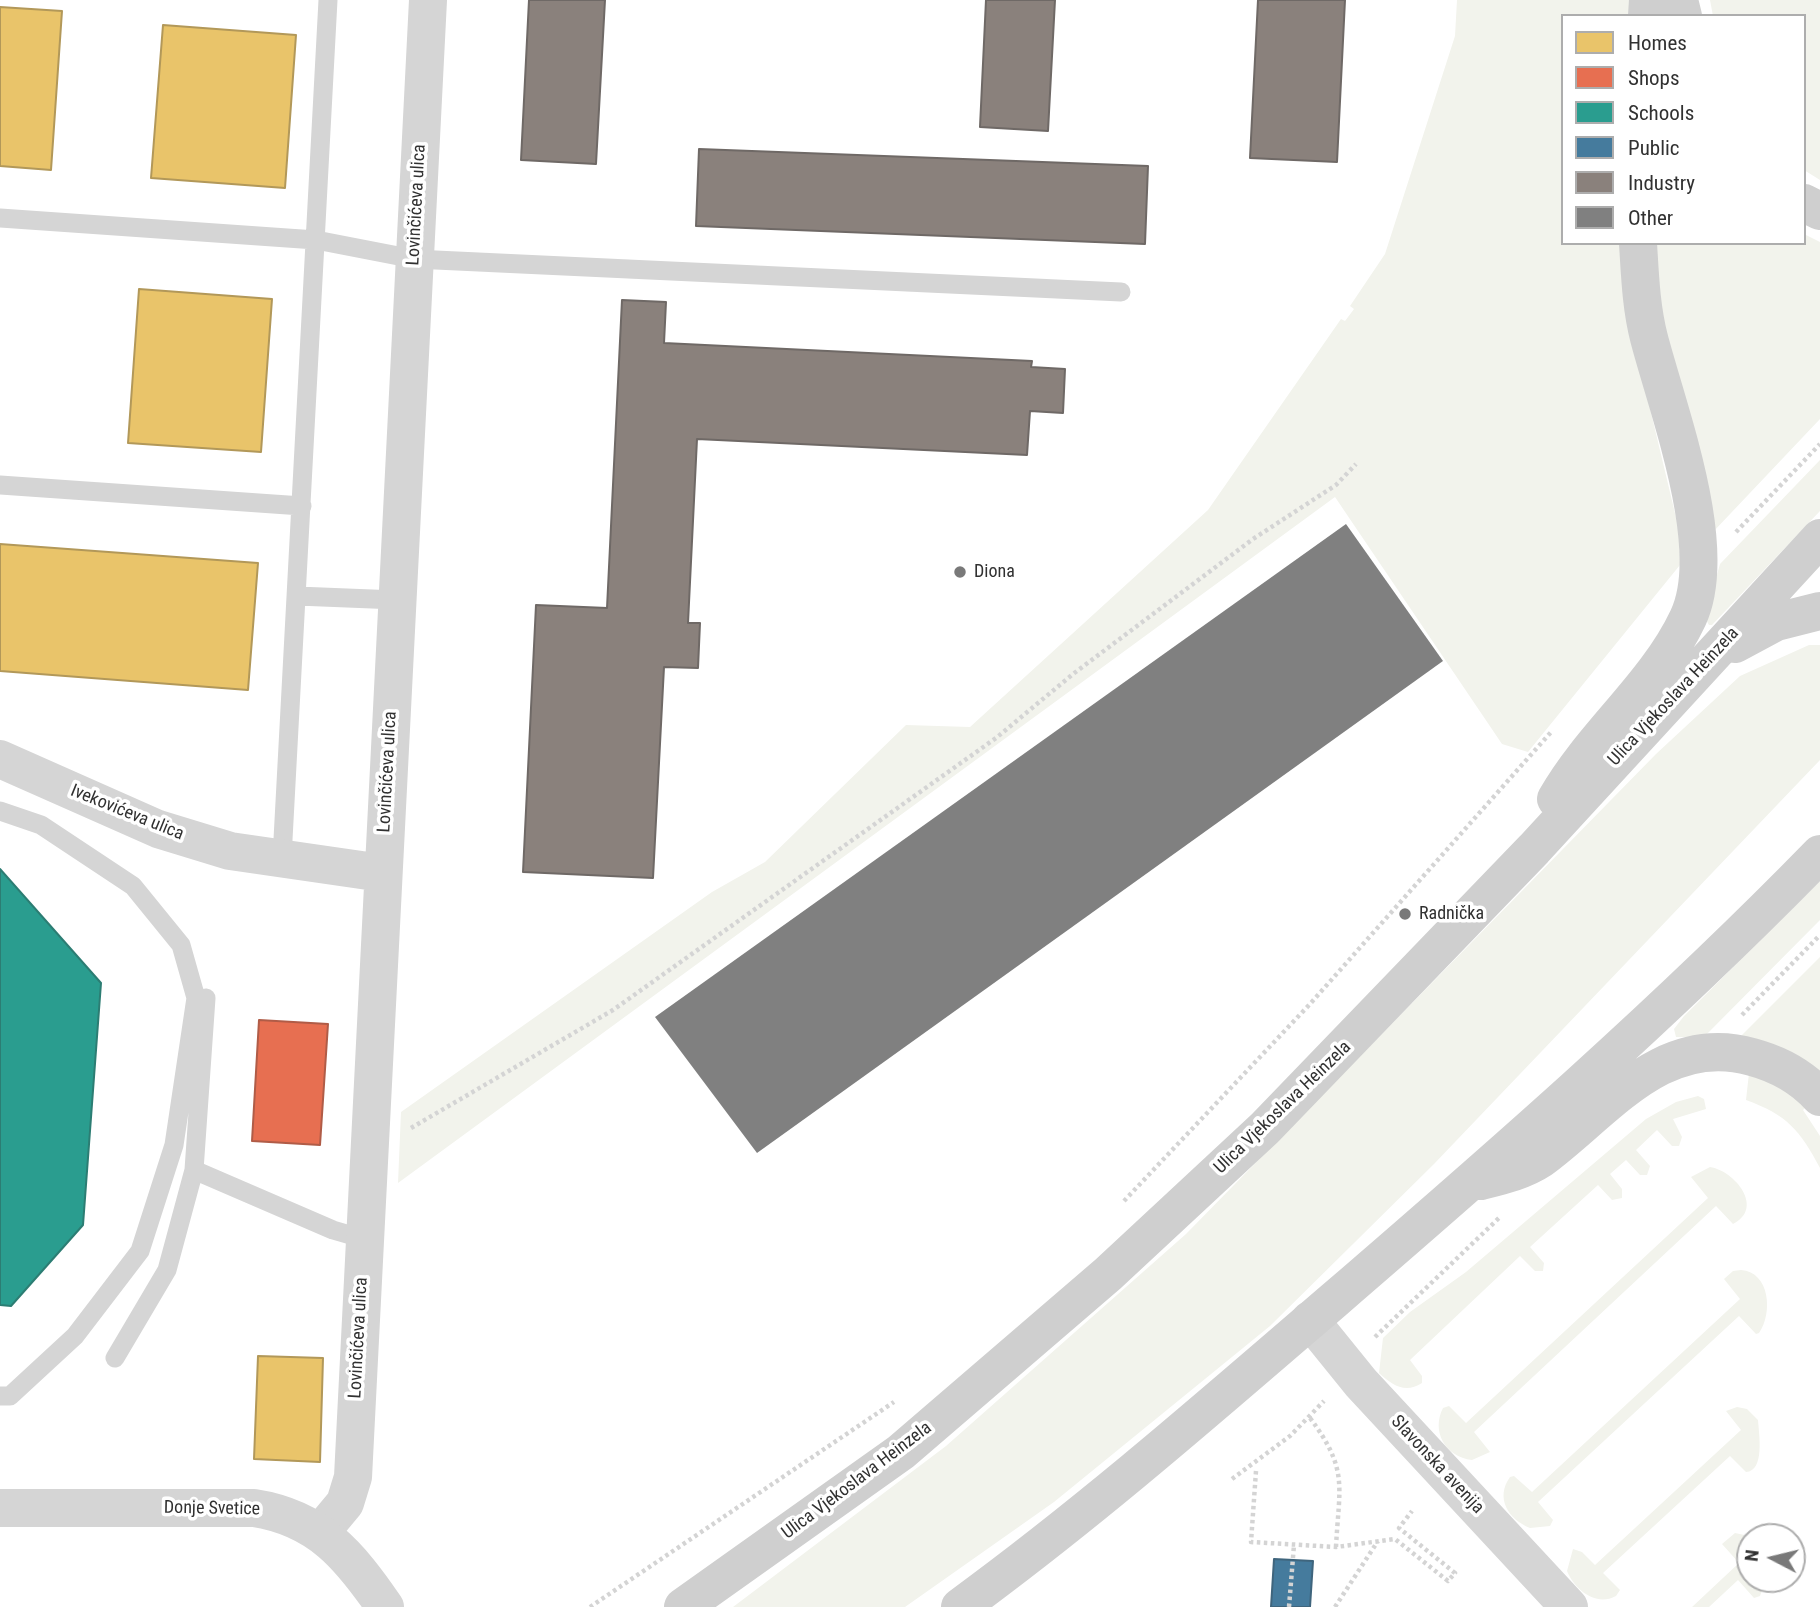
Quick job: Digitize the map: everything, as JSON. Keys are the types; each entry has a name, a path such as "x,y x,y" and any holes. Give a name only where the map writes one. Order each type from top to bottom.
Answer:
{"main road":[{"path":"1534,849 1550,809 1568,777 1675,642 1689,616 1695,594 1698,570 1697,533 1679,447 1648,335 1638,245"},
{"name":"Ulica Vjekoslava Heinzela","path":"683,1607 901,1452 1108,1274 1265,1128 1534,849 1820,538"},
{"path":"1698,672 1740,641 1776,622 1820,611"},
{"path":"960,1607 1051,1540 1469,1184 1682,991 1820,855"},
{"path":"1469,1184 1517,1171 1539,1160 1624,1088 1663,1065 1699,1052 1719,1051 1762,1060 1807,1083 1820,1097"}],"street":[{"name":"Lovinčićeva ulica","path":"320,1533 345,1503 352,1477 428,0"},
{"name":"Ivekovićeva ulica","path":"0,760 158,829 230,851 382,873"},
{"name":"Slavonska avenija","path":"1310,1320 1361,1383 1569,1607"},
{"name":"Donje Svetice","path":"0,1507 254,1508 300,1519 341,1552 385,1607"}],"lane":[{"path":"282,858 328,0"},
{"path":"0,218 316,240 414,259 1121,292"},
{"path":"0,485 302,506"},
{"path":"297,596 397,600"},
{"path":"0,811 41,825 133,886 181,945 195,998 174,1145 140,1251 75,1336 10,1396 0,1396"},
{"path":"115,1358 167,1270 194,1170 208,998 195,998"},
{"path":"194,1170 333,1230 364,1239"}],"path":[{"path":"1730,537 1820,444"},
{"path":"406,1130 613,1010 996,738 1073,674 1253,539 1336,485 1356,464"},
{"path":"1116,1210 1310,1004 1471,819"},
{"path":"1740,1018 1820,935"},
{"path":"1232,1479 1310,1418 1329,1395"},
{"path":"590,1607 897,1401"},
{"path":"1310,1418 1331,1445 1341,1475 1336,1547"},
{"path":"1256,1471 1251,1542 1336,1547 1395,1539 1448,1581 1455,1573 1399,1528 1412,1511"},
{"path":"1335,1607 1378,1541"},
{"path":"1289,1607 1294,1545"}],"shaded area":[{"path":"1457,0 1631,0 1630,14 1561,14 1561,245 1623,245 1632,333 1679,530 1680,565 1528,752 1502,744 1335,497 398,1183 401,1112 712,892 765,862 906,725 970,727 1208,510 1341,319 1345,321 1354,309 1350,306 1385,254 1455,36"},
{"path":"1710,0 1820,0 1820,180 1806,171 1806,14 1713,14"},
{"path":"1806,235 1820,242 1820,419 1713,532 1677,389 1662,315 1657,245 1806,245"},
{"path":"1820,460 1820,511 1712,625 1709,625 1705,618 1720,564"},
{"path":"1809,645 1820,645 1820,760 1434,1164 1270,1326 1054,1502 905,1607 733,1607 946,1446 1186,1234 1656,754 1740,676"},
{"path":"1820,881 1820,920 1704,1037 1676,1037 1674,1029 1684,1016"},
{"path":"1820,957 1820,1073 1741,1036"},
{"path":"1749,1073 1779,1086 1806,1107 1803,1110 1820,1136 1820,1168 1806,1143 1791,1125 1772,1112 1746,1100"},
{"path":"1698,1096 1704,1099 1706,1109 1673,1119 1682,1137 1679,1146 1672,1146 1657,1130 1636,1150 1650,1166 1647,1175 1640,1175 1626,1160 1610,1174 1622,1189 1622,1198 1612,1200 1598,1185 1530,1247 1544,1263 1543,1271 1535,1271 1520,1256 1410,1360 1422,1376 1422,1383 1410,1388 1399,1387 1379,1373 1383,1338 1410,1312 1466,1272 1646,1119 1676,1102"},
{"path":"1710,1167 1729,1175 1743,1191 1746,1209 1742,1217 1733,1224 1716,1206 1474,1432 1490,1452 1472,1460 1454,1454 1443,1442 1440,1434 1443,1408 1449,1406 1466,1423 1708,1198 1691,1177"},
{"path":"1733,1271 1751,1272 1758,1278 1766,1295 1766,1315 1759,1333 1756,1334 1739,1316 1538,1502 1553,1520 1550,1526 1530,1528 1515,1519 1504,1500 1510,1477 1514,1476 1532,1492 1740,1299 1724,1279"},
{"path":"1737,1407 1747,1409 1758,1420 1760,1451 1756,1465 1746,1472 1730,1456 1603,1573 1620,1590 1616,1596 1601,1599 1587,1595 1575,1584 1567,1571 1573,1549 1582,1552 1595,1565 1741,1430 1726,1411"},
{"path":"1736,1533 1736,1560 1722,1544"},
{"path":"1736,1566 1736,1582 1709,1607 1692,1607"},
{"path":"1750,1593 1761,1593 1760,1596 1754,1598"}],"building: Homes":[{"path":"0,7 62,11 51,170 0,166"},
{"path":"163,25 296,35 285,188 151,178"},
{"path":"139,289 272,299 261,452 128,443"},
{"path":"0,544 258,563 248,690 0,671"},
{"path":"258,1356 323,1358 320,1462 254,1459"}],"building: Shops":[{"path":"259,1020 328,1024 320,1145 252,1141"}],"building: Schools":[{"path":"0,869 101,983 83,1225 11,1306 0,1305"}],"building: Public":[{"path":"1274,1559 1313,1561 1310,1607 1271,1607"}],"building: Industry":[{"path":"529,0 605,0 596,164 521,160"},
{"path":"986,0 1055,0 1048,131 980,127"},
{"path":"1258,0 1345,0 1337,162 1250,158"},
{"path":"699,149 1148,166 1145,244 696,226"},
{"path":"622,300 666,302 664,343 1032,361 1031,367 1065,369 1063,413 1030,411 1027,455 697,439 688,623 700,623 698,668 664,667 653,878 523,872 536,605 607,608"}],"building: Other":[{"path":"1346,524 1443,661 757,1153 655,1017"}],"place":[{"name":"Diona","path":"960,572"},
{"name":"Radnička","path":"1405,914"}]}
